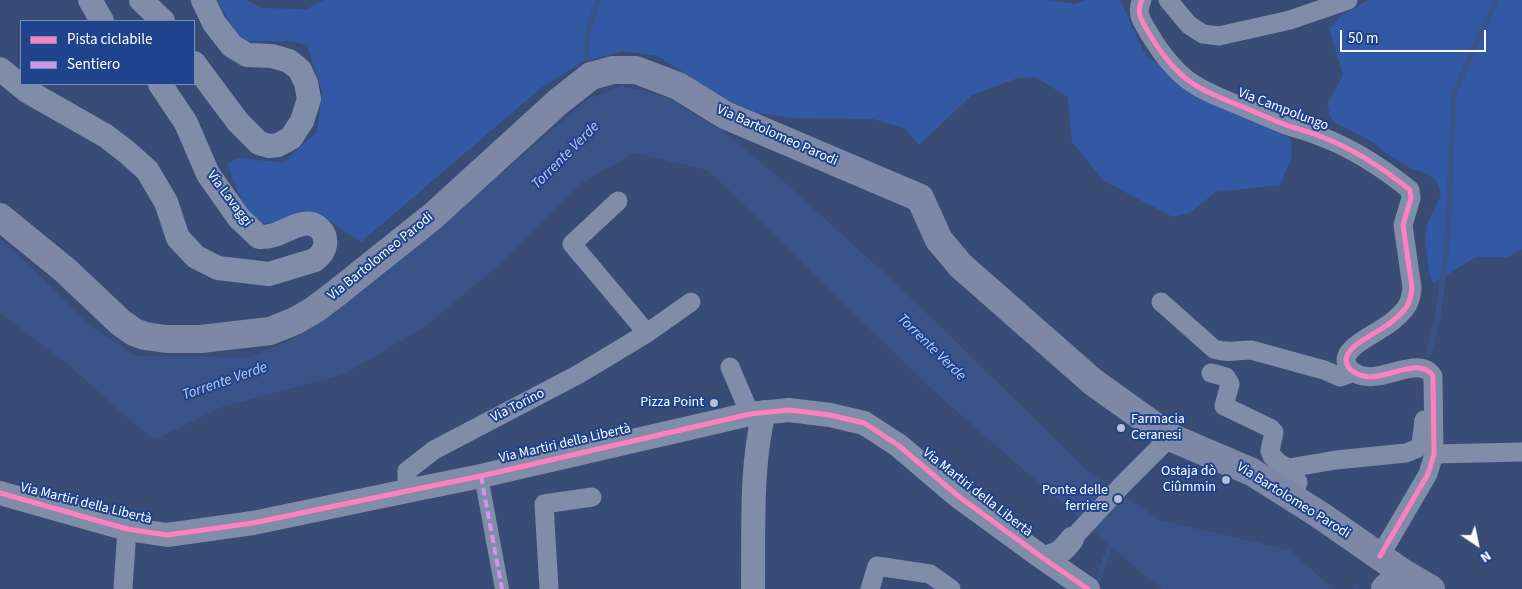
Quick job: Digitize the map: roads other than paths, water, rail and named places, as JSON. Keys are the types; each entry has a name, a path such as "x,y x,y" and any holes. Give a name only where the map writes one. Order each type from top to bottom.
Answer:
{"main road":[{"name":"Via Bartolomeo Parodi","path":"0,218 65,270 120,322 134,332 155,338 201,339 270,331 295,321 314,310 349,283 433,216 558,102 591,76 613,70 636,70 678,86 725,115 920,198 939,240 961,266 1093,382 1170,437 1252,472 1320,514 1380,556 1393,581 1431,589"}],"street":[{"path":"90,0 101,20"},
{"path":"141,0 162,20"},
{"path":"195,63 238,122 259,143 269,146 278,145 291,138 302,121 309,99 306,83 300,70 290,61 272,56 247,56 232,46 214,23 203,0"},
{"name":"Via Campolungo","path":"1142,0 1138,6 1141,20 1168,61 1191,82 1208,93 1286,125 1323,137 1363,157 1410,190 1411,198 1403,225 1412,288 1411,298 1406,308 1398,317 1358,343 1351,350 1346,362 1354,372"},
{"path":"1168,0 1189,25 1203,34 1219,36 1290,20 1348,0"},
{"name":"Via Lavaggi","path":"0,69 27,91 106,136 147,170 166,202 178,238 196,257 218,268 269,274 320,257 325,240 320,229 315,225 303,224 269,238 259,238 239,218 208,174 186,123 161,85"},
{"path":"618,201 572,244 647,333"},
{"name":"Via Torino","path":"407,491 408,470 434,450 579,374 647,333 691,302"},
{"path":"1161,302 1214,349 1224,353 1251,350 1324,370 1340,377 1354,372 1373,376 1385,375 1407,368 1426,369 1430,372 1433,376 1434,454 1428,474 1380,556"},
{"path":"730,367 757,413 760,428 755,470 753,589"},
{"path":"1211,373 1226,377 1230,384 1224,406 1270,428 1274,432 1270,451 1272,456 1280,464 1289,468 1298,482 1293,498"},
{"path":"1289,468 1336,460 1406,453 1416,449 1422,442 1426,403 1434,399"},
{"name":"Via Martiri della Libertà","path":"0,493 127,529 167,535 253,523 481,476 757,413 789,410 830,415 864,423 898,445 958,496 1088,589"},
{"path":"1043,558 1055,556 1068,544 1170,437"},
{"path":"1434,454 1522,452"},
{"path":"481,476 502,589"},
{"path":"549,589 544,504 592,497"},
{"path":"124,589 127,529"},
{"path":"1067,574 1064,561 1068,544"},
{"path":"870,589 877,566 930,574 951,589"}],"water":[{"name":"Torrente Verde","path":"622,86 664,96 723,131 782,180 901,288 1090,473 1160,520 1290,550 1333,589 1162,589 1140,572 927,385 708,170 634,153 580,184 498,266 426,326 345,374 222,407 154,440 70,366 0,313 0,239 93,328 137,356 251,357 299,336 384,274 588,99"}],"waterway":[{"path":"589,69 586,48 589,28 598,0"},
{"path":"1429,353 1438,316 1447,246 1454,94 1496,0"},
{"path":"1098,579 1113,539"}],"place":[{"name":"Pizza Point","path":"714,403"},
{"name":"Farmacia Ceranesi","path":"1121,428"},
{"name":"Ostaja dò Ciûmmin","path":"1226,480"},
{"name":"Ponte delle ferriere","path":"1118,499"}]}
